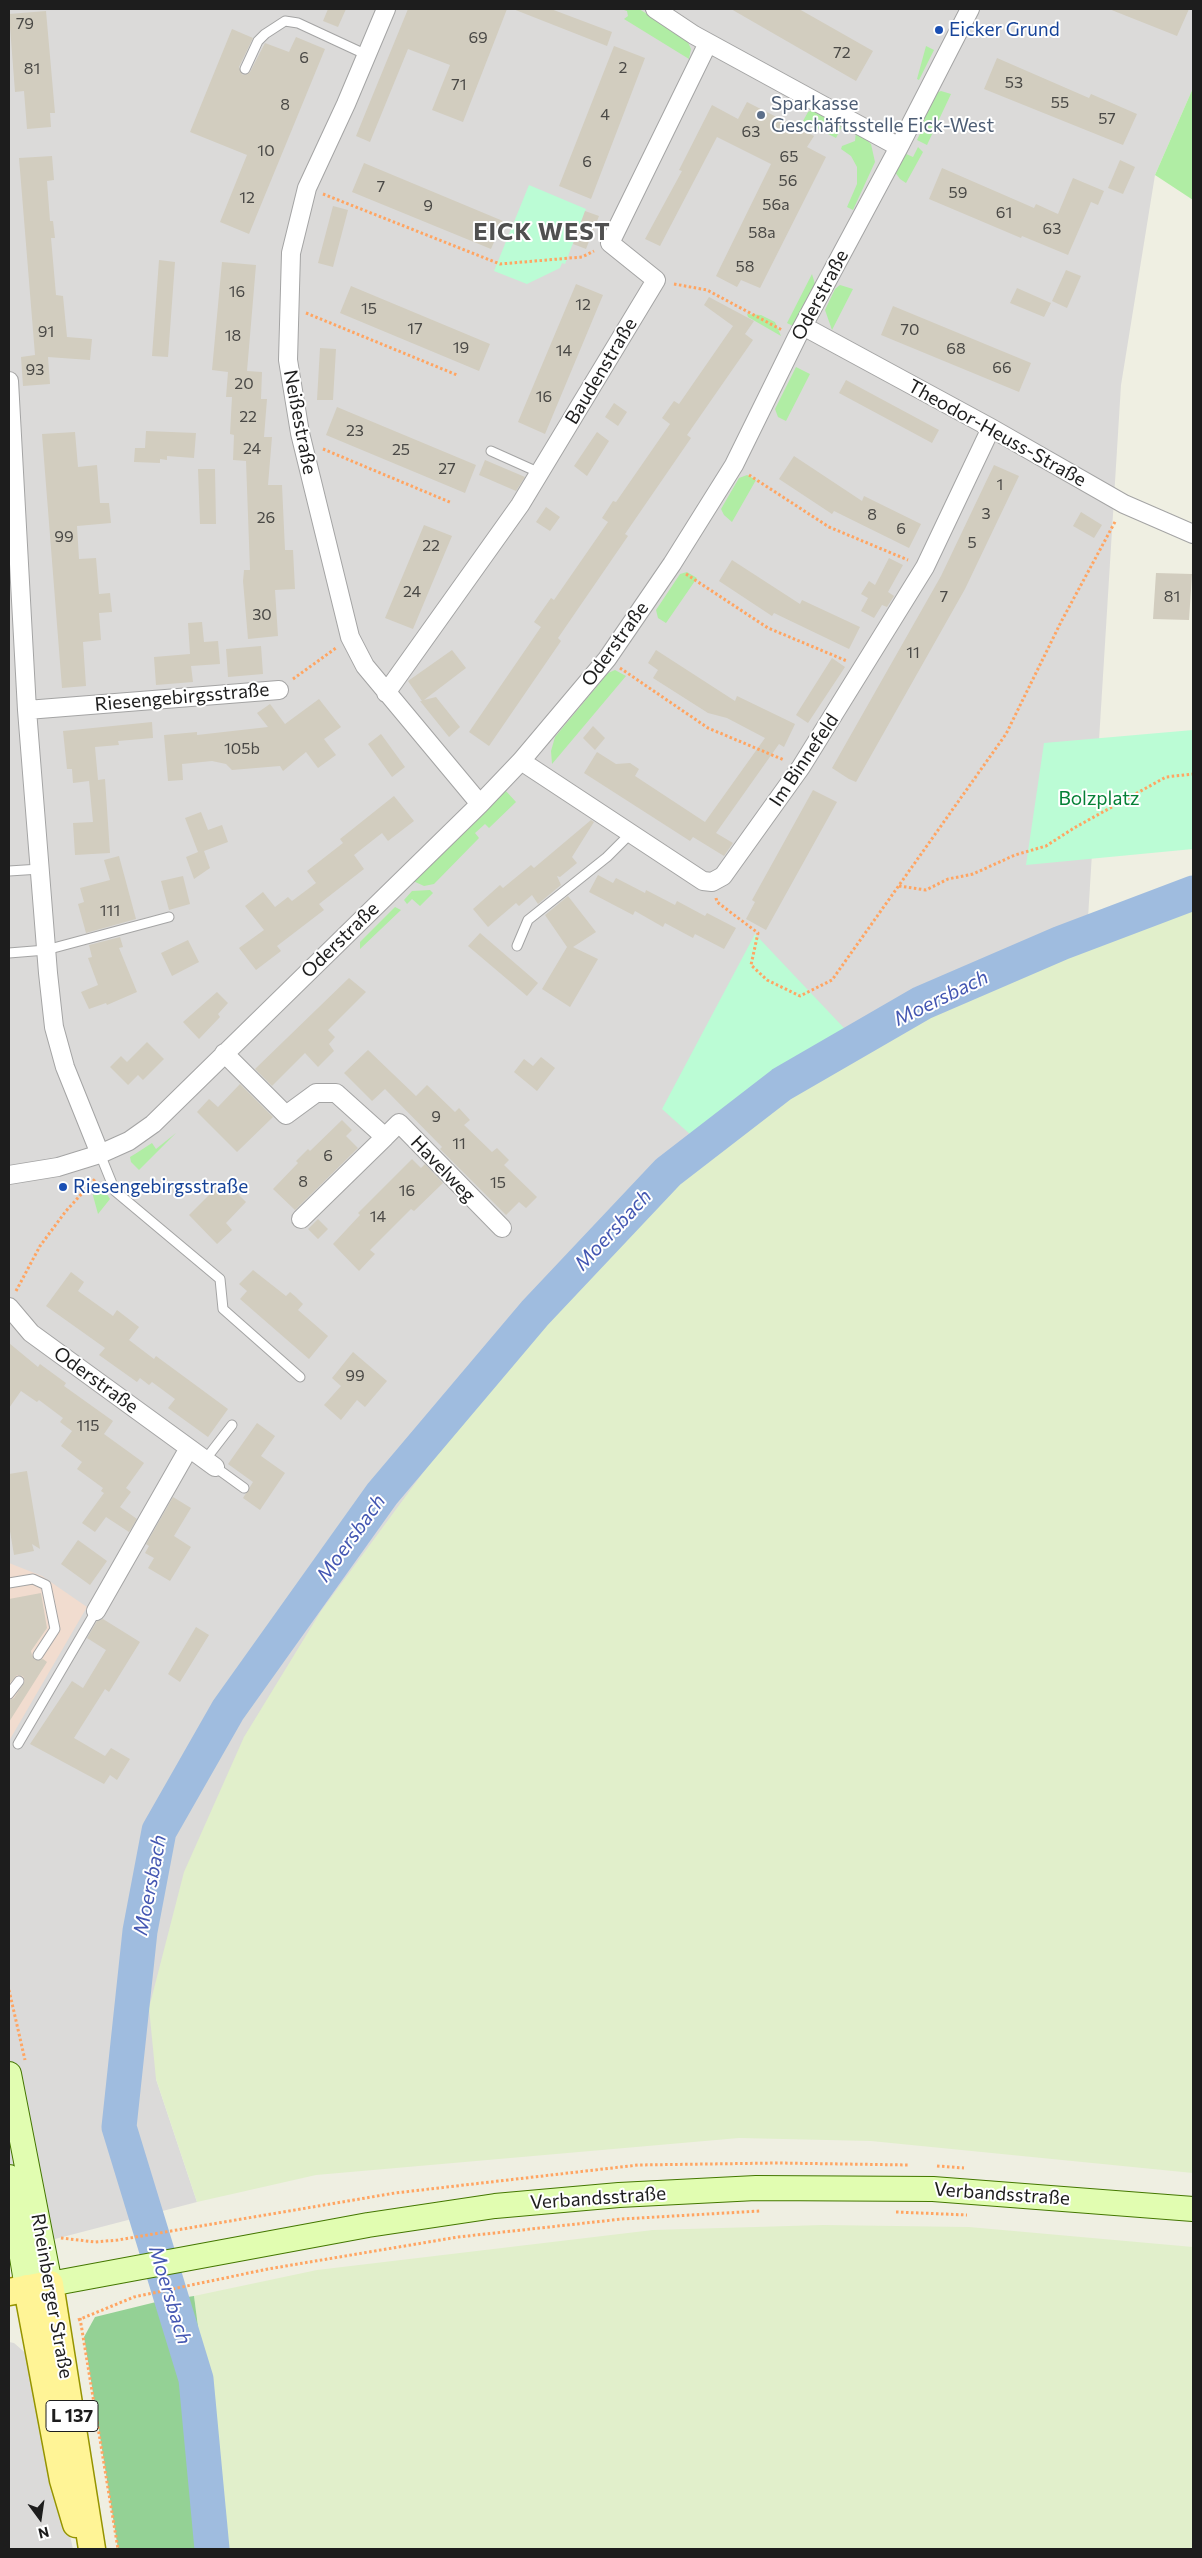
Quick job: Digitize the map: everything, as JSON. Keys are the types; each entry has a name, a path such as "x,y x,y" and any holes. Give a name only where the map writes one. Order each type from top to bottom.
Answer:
{"main road":[{"name":"Rheinberger Straße","path":"9,2074 43,2242 28,2288 92,2549"},
{"name":"Rheinberger Straße","path":"9,2177 63,2480 83,2549"},
{"name":"Verbandsstraße","path":"28,2288 368,2225 485,2208 639,2194 756,2188 933,2189 1193,2209"}],"street":[{"name":"Neißestraße","path":"386,9 307,188 291,253 288,360 302,441 350,637 365,666 386,693 480,804"},
{"path":"655,9 708,43 900,147"},
{"name":"Oderstraße","path":"9,1174 58,1167 100,1154 129,1141 153,1124 480,804 521,761 607,659 672,564 734,465 803,326 900,147 970,9"},
{"path":"656,280 610,243 708,43"},
{"name":"Baudenstraße","path":"386,693 520,505 656,280"},
{"name":"Theodor-Heuss-Straße","path":"803,326 991,428 1124,504 1193,534"},
{"path":"9,381 27,710 54,1027 65,1067 100,1154"},
{"name":"Im Binnefeld","path":"712,882 723,876 801,767 864,668 925,567 991,428"},
{"name":"Riesengebirgsstraße","path":"27,710 279,690"},
{"path":"521,761 703,880 712,882"},
{"name":"Havelweg","path":"224,1053 286,1115 316,1093 336,1092 385,1136"},
{"name":"Havelweg","path":"300,1219 399,1123 502,1228"},
{"name":"Oderstraße","path":"12,1300 31,1333 210,1464"},
{"path":"96,1611 189,1448"}],"lane":[{"path":"245,68 258,41 284,21 298,23 367,55"},
{"path":"491,451 540,472"},
{"path":"517,946 528,920 607,857 631,833"},
{"path":"9,871 40,869"},
{"path":"9,953 46,950 169,917"},
{"path":"100,1154 115,1191 220,1279 223,1310 300,1377"},
{"path":"232,1425 210,1464 244,1488"},
{"path":"9,1583 33,1579 46,1585 55,1629 38,1655"},
{"path":"18,1744 96,1611"},
{"path":"9,1694 19,1681"}],"path":[{"path":"307,188 500,264 582,257 610,243"},
{"path":"656,280 707,290 786,332 783,338"},
{"path":"289,306 457,375"},
{"path":"302,441 452,503"},
{"path":"734,465 829,527 925,567"},
{"path":"712,882 717,902 758,933 751,965 767,980 800,996 832,980 1006,734 1061,622 1124,504"},
{"path":"672,564 768,628 864,668"},
{"name":"Riesengebirgsstraße","path":"279,690 350,637"},
{"path":"607,659 708,728 801,767"},
{"path":"899,886 926,890 948,879 973,874 1015,855 1046,846 1074,828 1166,777 1193,774"},
{"path":"12,1300 40,1246 66,1211 98,1176 100,1154"},
{"path":"149,2294 268,2269 458,2237 622,2219 769,2211"},
{"path":"893,2212 970,2215"},
{"path":"43,2242 63,2238 95,2242 177,2230"},
{"path":"81,2319 118,2549"}],"shaded area":[{"path":"9,9 1193,9 1193,88 1155,175 1121,385 1087,934 819,1074 696,1161 156,2079 197,2202 9,2251"},
{"path":"9,1563 42,1576 87,1607 9,1741"},
{"path":"9,2342 14,2343 29,2356 73,2549 9,2549"}],"green space":[{"path":"625,9 639,9 686,38 691,49 689,59 624,19 628,16"},
{"path":"926,46 934,50 919,80 917,79"},
{"path":"1193,88 1193,200 1155,175"},
{"path":"941,91 951,94 927,145 917,140 924,125 920,122 936,93"},
{"path":"812,110 843,124 836,138 803,121 808,112"},
{"path":"856,131 871,144 875,162 853,210 847,207 857,184 857,167 851,156 841,149 842,146 855,141"},
{"path":"918,147 923,152 906,183 895,172 904,153 913,157"},
{"path":"529,185 586,209 565,264 562,263 560,268 527,284 494,271"},
{"path":"812,274 815,284 793,326 787,323"},
{"path":"840,285 853,289 832,330 825,310 835,289"},
{"path":"747,314 761,315 775,322 781,336 748,317"},
{"path":"796,367 810,374 786,421 778,417 775,409"},
{"path":"747,475 756,480 732,522 724,515 721,509 739,478"},
{"path":"687,572 697,578 666,623 658,618 656,610 680,574"},
{"path":"615,670 626,676 552,764 551,751 555,737 608,673"},
{"name":"Bolzplatz","path":"1193,730 1193,849 1026,865 1044,743"},
{"path":"505,790 516,802 489,828 485,824 475,833 479,838 434,884 424,886 413,881"},
{"path":"430,890 433,893 420,906 412,899 407,904 404,900 412,891"},
{"path":"1193,903 1193,2173 871,2141 739,2138 316,2175 197,2202 156,2079 149,2008 184,1872 244,1737 321,1611 439,1451 557,1307 696,1161 819,1074 1087,934 1143,922"},
{"path":"395,907 401,910 360,949 360,942"},
{"path":"755,934 862,1047 742,1117 702,1145 662,1109"},
{"path":"176,1133 139,1170 131,1162 130,1157 152,1143 156,1149"},
{"path":"100,1183 110,1199 98,1214 92,1192"},
{"path":"823,2225 969,2227 1193,2247 1193,2549 227,2549 194,2296 317,2270 653,2230"},
{"path":"194,2296 227,2549 118,2549 84,2337 95,2317 156,2302"}],"building":[{"path":"328,9 346,9 338,27 323,21"},
{"path":"408,9 507,9 463,122 432,110 450,65 408,49 370,142 356,136"},
{"path":"513,9 551,9 612,32 607,46"},
{"path":"731,9 799,9 873,51 856,81"},
{"path":"1109,9 1189,9 1177,36"},
{"path":"46,11 55,113 50,113 51,127 27,129 24,91 15,92 9,14"},
{"path":"232,29 253,38 239,67 243,75 250,72 265,43 289,52 296,37 325,49 249,234 220,222 247,155 190,132"},
{"path":"614,46 645,58 591,199 559,186"},
{"path":"997,58 1089,98 1091,94 1137,114 1123,145 984,89"},
{"path":"747,102 814,136 807,147 826,157 760,288 741,280 737,287 716,276 771,164 717,137 660,246 645,239 682,171 679,170 712,105 738,119"},
{"path":"52,156 54,180 47,181 50,221 53,221 55,238 51,238 56,295 63,296 67,337 92,339 90,360 48,357 50,384 23,386 21,357 35,355 19,158"},
{"path":"1120,160 1135,167 1123,194 1108,188"},
{"path":"364,163 503,221 491,249 352,192"},
{"path":"942,168 1034,208 1036,204 1058,214 1073,178 1104,191 1098,205 1091,202 1068,255 1022,236 1021,238 929,199"},
{"path":"333,206 348,210 333,267 318,263"},
{"path":"585,211 599,216 586,249 573,244"},
{"path":"159,260 175,262 168,357 152,356"},
{"path":"222,262 256,265 247,371 262,372 261,399 267,399 264,437 272,437 268,485 282,485 285,550 293,550 295,589 275,590 278,636 248,639 243,581 244,570 250,570 246,461 233,460 234,435 230,434 232,397 226,397 228,372 212,370"},
{"path":"1066,270 1081,276 1067,308 1052,301"},
{"path":"576,284 603,295 545,434 518,422"},
{"path":"351,286 490,344 479,371 340,313"},
{"path":"1017,288 1051,303 1044,317 1010,303"},
{"path":"709,297 754,321 745,334 753,340 687,435 691,438 625,534 628,536 558,638 561,641 489,746 469,732 541,627 534,622 551,598 554,600 608,522 602,518 613,501 616,502 670,424 662,418 674,401 679,404 733,326 704,305"},
{"path":"893,306 1031,363 1019,392 881,335"},
{"path":"320,348 336,349 333,400 317,400"},
{"path":"846,380 939,430 932,443 839,393"},
{"path":"614,403 627,412 618,426 605,417"},
{"path":"337,407 476,465 465,493 326,435"},
{"path":"146,431 196,433 194,458 167,456 167,460 160,459 160,463 134,462 135,448 145,448"},
{"path":"75,432 78,467 97,465 100,503 109,503 111,523 77,526 79,559 96,558 99,594 110,593 112,612 99,613 101,640 83,642 86,686 62,688 42,434"},
{"path":"597,432 609,441 587,476 574,466"},
{"path":"794,456 862,501 864,496 921,524 909,548 834,511 832,514 779,479"},
{"path":"485,460 525,477 516,491 479,475"},
{"path":"994,465 1019,476 965,589 856,782 849,779 832,768 941,576"},
{"path":"198,469 215,469 216,524 200,524"},
{"path":"546,507 560,517 550,531 536,522"},
{"path":"1081,512 1102,525 1094,538 1073,526"},
{"path":"424,525 452,536 413,629 385,618"},
{"path":"889,558 903,565 888,592 894,596 887,607 882,605 874,618 861,611 868,598 861,594 869,581 875,585"},
{"path":"732,560 800,604 802,600 860,627 849,649 774,613 772,616 719,581"},
{"path":"1156,573 1192,574 1189,620 1153,619"},
{"path":"202,622 204,642 218,641 220,664 191,666 193,682 156,685 154,657 190,654 188,623"},
{"path":"261,646 263,674 228,677 226,649"},
{"path":"452,650 466,668 424,700 436,697 460,727 449,737 420,701 422,701 408,681"},
{"path":"656,650 735,701 737,696 795,724 784,747 779,744 716,833 733,843 724,856 693,837 690,841 584,773 597,752 616,764 630,763 639,769 635,776 705,822 765,738 727,718 708,713 653,678 658,670 648,663"},
{"path":"832,658 845,667 808,723 796,715"},
{"path":"319,699 341,727 324,739 336,755 318,768 306,752 283,771 280,766 232,770 226,764 212,761 182,764 183,780 168,781 164,735 197,732 197,735 268,727 257,713 270,704 285,724"},
{"path":"152,722 153,738 118,741 119,745 95,747 98,780 105,779 110,853 75,855 73,823 93,822 89,781 73,783 72,769 67,769 63,731"},
{"path":"593,726 605,738 595,750 583,738"},
{"path":"381,734 405,767 392,777 368,744"},
{"path":"813,790 837,802 766,930 746,919 755,902 752,900"},
{"path":"394,796 414,821 388,841 382,833 354,855 364,869 319,904 324,910 277,946 281,951 256,970 239,948 264,930 245,906 263,892 275,907 288,897 292,901 316,883 307,871 343,843 340,839"},
{"path":"201,812 208,830 222,825 228,842 204,851 210,868 194,879 186,857 198,852 185,818"},
{"path":"591,820 594,822 572,857 577,863 560,877 557,876 561,885 538,904 532,895 519,906 516,903 488,927 473,909 500,885 503,888 531,865 534,868"},
{"path":"119,856 136,919 86,933 78,904 84,902 80,888 110,880 104,860"},
{"path":"598,875 613,883 616,878 645,893 646,890 675,905 677,901 705,916 707,913 736,928 724,949 695,934 693,938 665,923 663,927 635,911 633,915 589,892"},
{"path":"183,876 190,904 169,910 161,881"},
{"path":"568,896 596,932 573,947 598,959 570,1007 542,989 567,947 545,915"},
{"path":"480,933 538,983 527,996 468,946"},
{"path":"120,937 123,947 119,948 137,992 107,1005 106,1003 89,1009 81,992 98,985 88,958 92,957 89,945"},
{"path":"188,940 199,962 172,976 161,953"},
{"path":"349,978 366,992 328,1030 335,1037 329,1044 334,1051 318,1067 305,1053 272,1086 255,1069"},
{"path":"217,992 228,1003 218,1014 220,1017 199,1039 183,1022"},
{"path":"147,1042 164,1059 143,1080 138,1075 128,1085 110,1067 121,1056 127,1062"},
{"path":"368,1050 416,1096 427,1085 455,1112 459,1108 470,1120 464,1125 492,1152 497,1148 509,1160 504,1165 537,1197 526,1208 519,1202 506,1215 440,1149 442,1147 385,1089 372,1101 344,1073"},
{"path":"541,1057 555,1068 537,1091 514,1072 524,1059 533,1066"},
{"path":"240,1084 273,1117 237,1152 197,1112 209,1099 218,1107"},
{"path":"342,1120 352,1130 346,1136 358,1148 295,1210 273,1189 298,1163 296,1161 308,1149 310,1151"},
{"path":"412,1159 421,1168 425,1164 443,1183 414,1211 411,1209 370,1250 375,1254 359,1271 333,1244 360,1215 358,1213"},
{"path":"224,1180 246,1202 226,1223 232,1230 217,1244 189,1215"},
{"path":"318,1219 328,1229 318,1239 308,1229"},
{"path":"253,1270 286,1296 290,1292 296,1297 303,1304 298,1310 328,1336 309,1359 240,1299 247,1291 239,1284"},
{"path":"71,1272 84,1282 78,1291 113,1316 117,1310 139,1327 129,1340 154,1359 156,1356 228,1409 208,1437 168,1408 175,1399 152,1382 149,1385 140,1378 137,1382 99,1355 105,1348 46,1306"},
{"path":"9,1343 38,1367 40,1364 66,1383 64,1386 113,1421 104,1434 144,1463 126,1488 131,1492 120,1507 137,1519 129,1532 106,1517 95,1532 82,1523 104,1493 101,1491 103,1488 77,1469 82,1462 61,1446 72,1431 60,1422 63,1418 39,1400 37,1402 21,1391 9,1408"},
{"path":"353,1352 387,1381 365,1407 357,1400 341,1420 324,1405 341,1386 332,1378"},
{"path":"257,1423 275,1436 261,1456 285,1473 260,1510 243,1498 253,1482 228,1464"},
{"path":"27,1471 40,1549 32,1544 34,1551 14,1555 9,1525 9,1474"},
{"path":"173,1497 191,1508 174,1536 191,1547 170,1581 148,1568 154,1558 145,1553 149,1546 146,1544"},
{"path":"78,1540 107,1561 90,1585 61,1564"},
{"path":"41,1593 47,1628 31,1651 35,1660 43,1659 47,1662 9,1722 9,1700 14,1698 25,1681 23,1676 17,1675 9,1684 9,1599"},
{"path":"103,1619 140,1642 109,1692 105,1689 74,1738 105,1756 111,1748 130,1759 117,1780 110,1775 104,1784 30,1744 72,1681 83,1688 106,1650 87,1638 97,1621"},
{"path":"196,1627 209,1635 180,1682 168,1674"}],"waterway":[{"name":"Moersbach","path":"212,2549 196,2379 119,2127 140,1931 159,1831 228,1710 382,1494 535,1313 668,1172 782,1084 922,1003 1061,943 1193,893"}],"place":[{"name":"Eicker Grund","path":"939,30"},
{"name":"Sparkasse Geschäftsstelle Eick-West","path":"761,115"},
{"name":"Riesengebirgsstraße","path":"63,1187"}],"district":[{"name":"EICK WEST","path":"542,232"}]}
